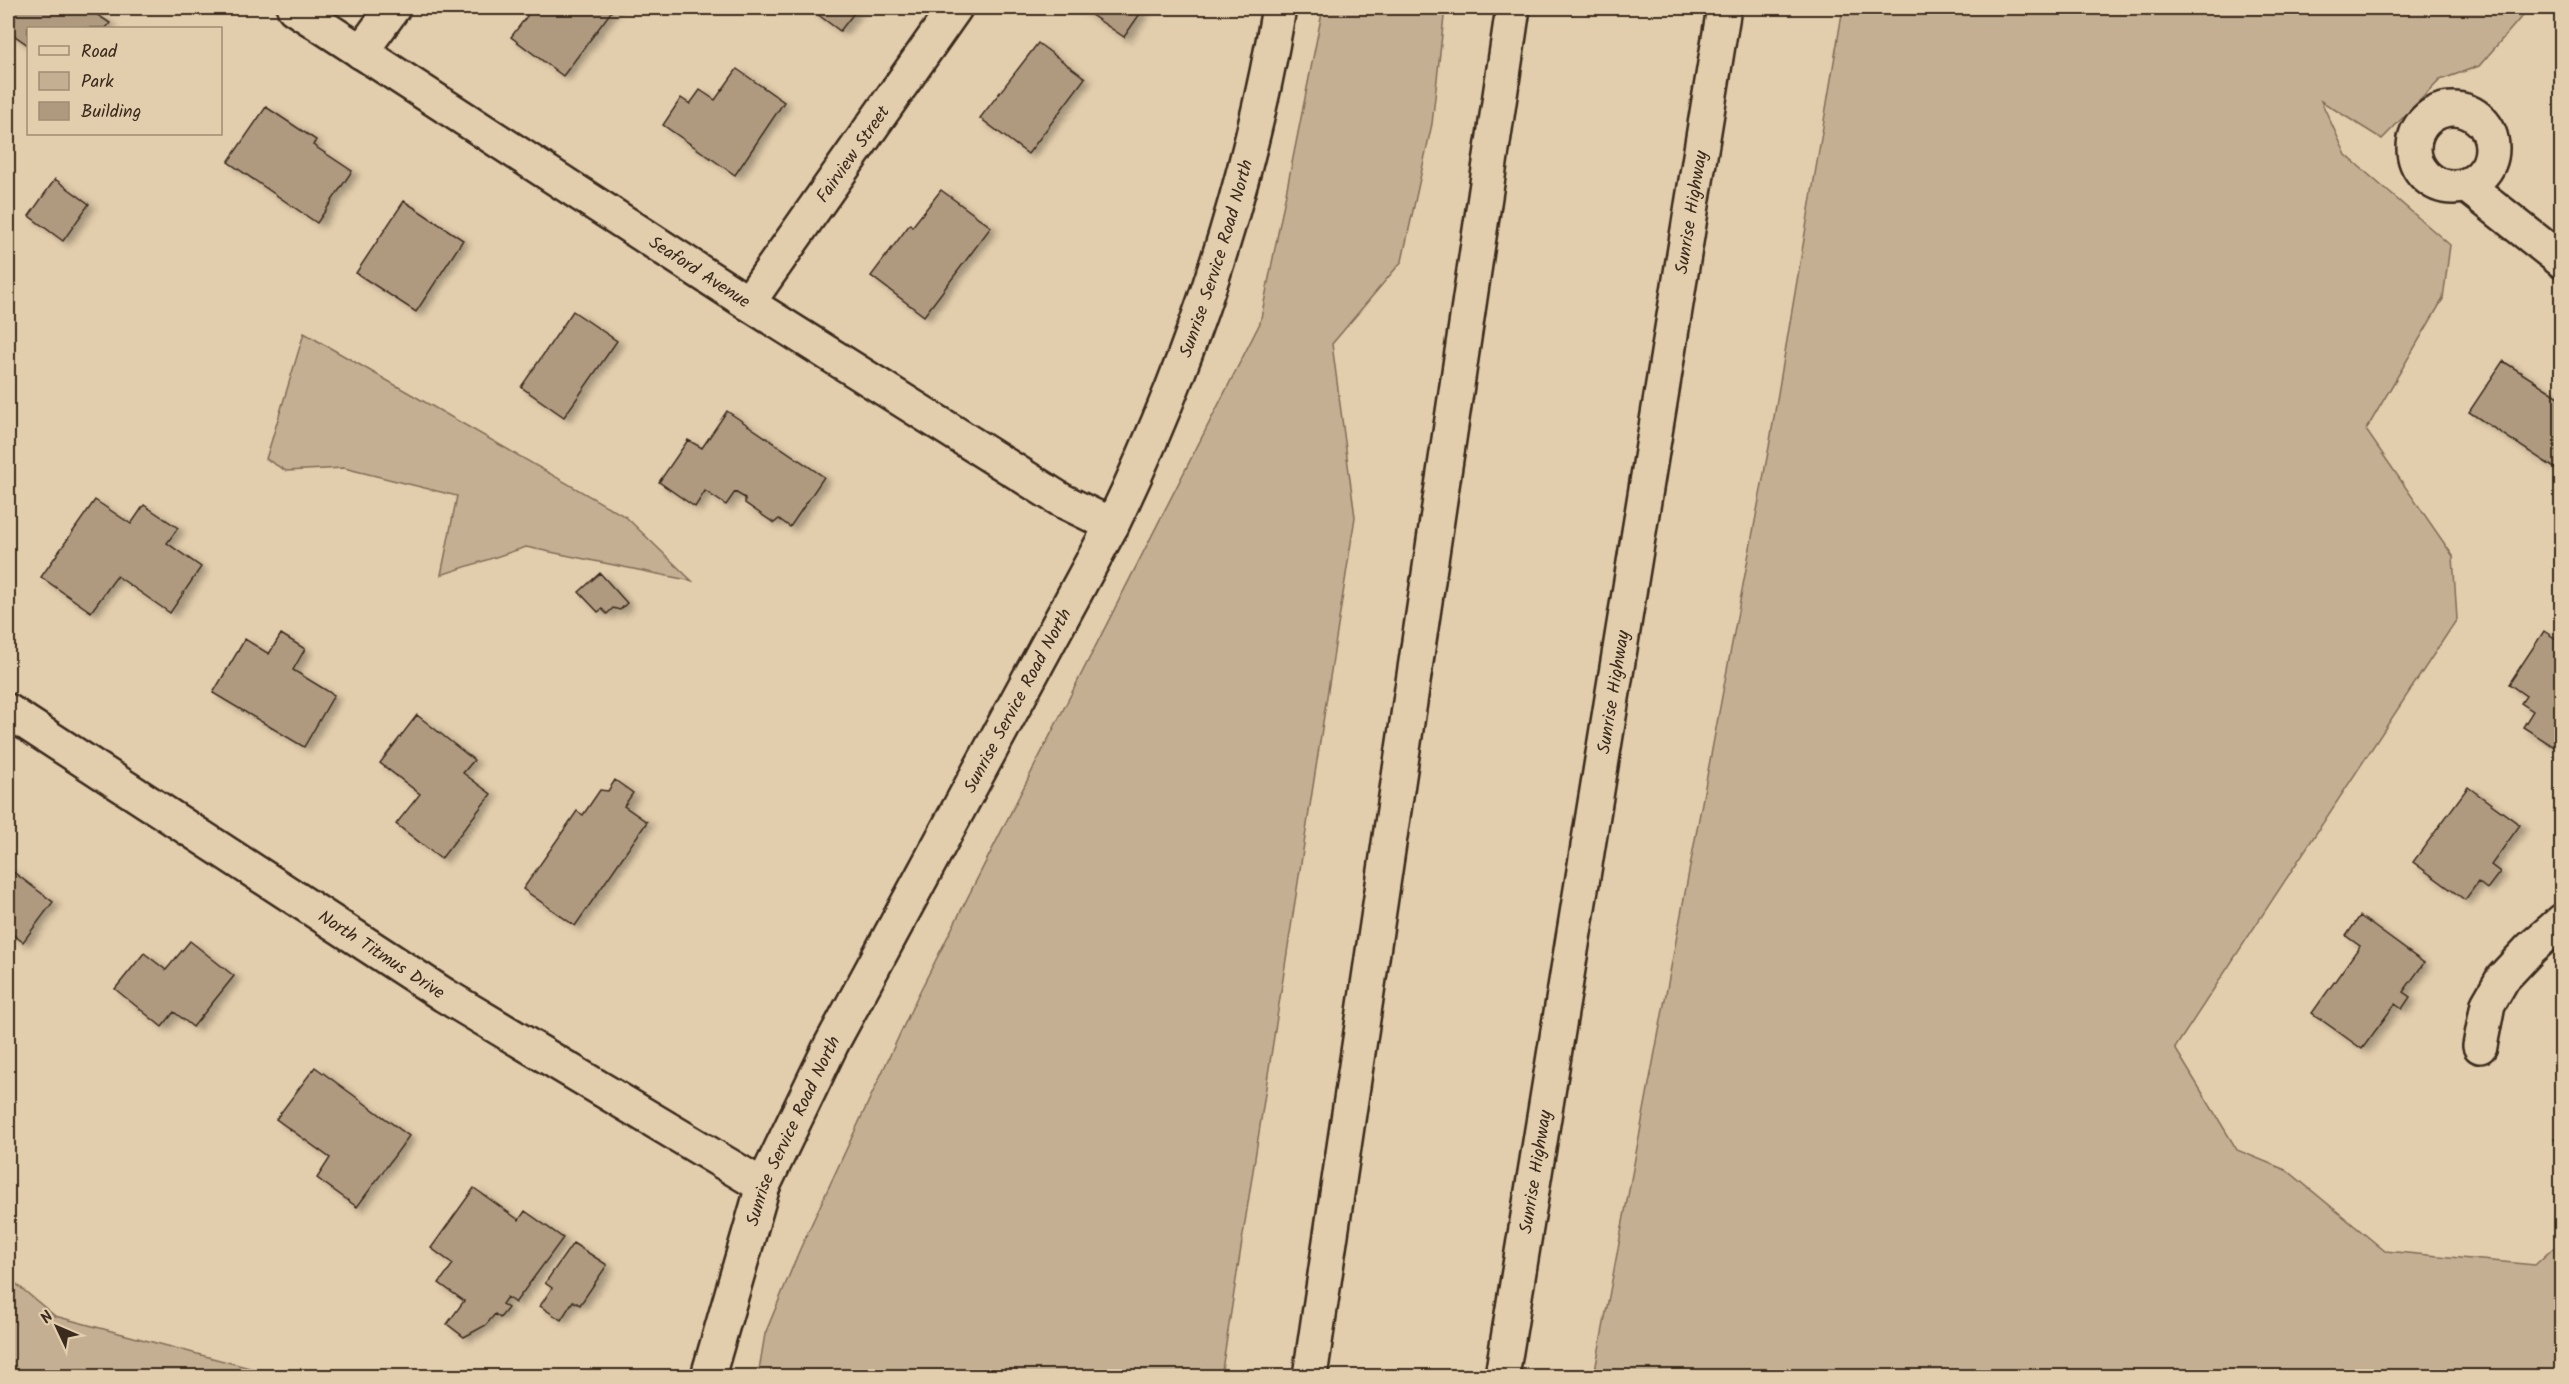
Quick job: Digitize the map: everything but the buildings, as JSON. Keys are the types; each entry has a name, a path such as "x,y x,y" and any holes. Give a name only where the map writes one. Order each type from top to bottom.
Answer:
{"main road":[{"name":"Seaford Avenue","path":"294,8 748,303 1061,500 1112,525"},
{"path":"361,52 393,8"},
{"name":"Fairview Street","path":"748,303 956,8"},
{"name":"Sunrise Service Road North","path":"708,1377 763,1186 831,1045 1112,525 1149,448 1210,288 1247,158 1271,56 1279,8"},
{"path":"1310,1377 1513,8"},
{"name":"Sunrise Highway","path":"1502,1377 1724,8"},
{"path":"2466,185 2562,261"},
{"name":"North Titmus Drive","path":"8,711 444,994 763,1186"},
{"path":"2480,1046 2488,1004 2503,978 2530,948 2562,921"}],"green space":[{"path":"1323,8 1445,8 1432,124 1402,261 1332,344 1355,517 1221,1376 758,1376 765,1334 800,1249 918,995 1260,323"},
{"path":"1843,8 2529,8 2479,66 2440,80 2382,139 2321,101 2346,155 2450,245 2443,299 2366,430 2453,556 2457,619 2175,1048 2237,1150 2288,1171 2385,1251 2535,1265 2561,1241 2561,1376 1594,1376 1769,447"},
{"path":"304,333 626,517 692,581 526,547 441,575 457,496 344,468 286,471 266,459"},
{"path":"8,1277 55,1316 280,1376 106,1376 78,1369 68,1376 8,1376"}]}
